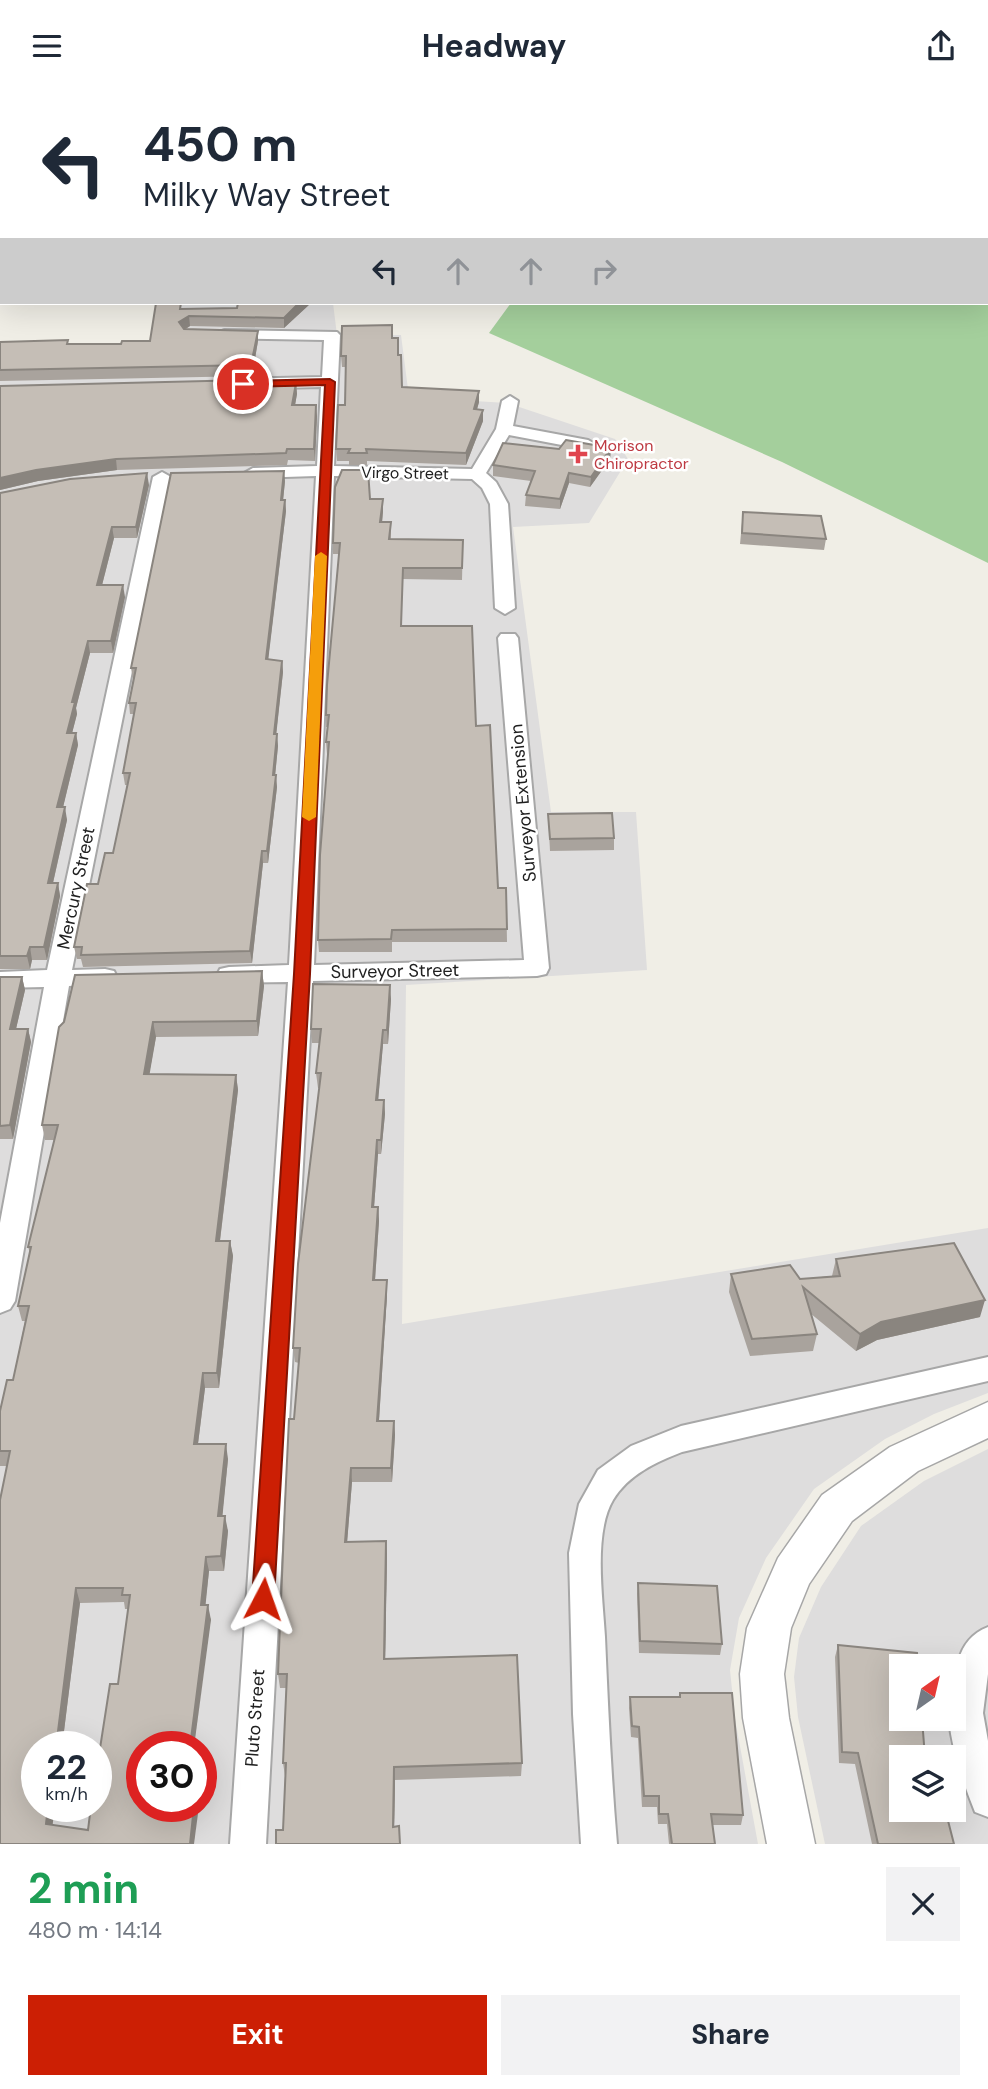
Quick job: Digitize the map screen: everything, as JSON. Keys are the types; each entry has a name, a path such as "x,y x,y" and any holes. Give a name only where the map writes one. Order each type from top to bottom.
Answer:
{"street":[{"name":"Pluto Street","path":"203,334 332,335 302,974 248,1844"},
{"path":"215,384 330,382"},
{"path":"505,608 499,504 490,486 477,474 504,429 510,401"},
{"path":"504,429 588,445"},
{"name":"Virgo Street","path":"230,474 325,471 477,474"},
{"name":"Mercury Street","path":"0,1301 58,978 169,476 138,478"},
{"name":"Surveyor Extension","path":"508,638 537,968"},
{"name":"Surveyor Street","path":"207,975 537,968"},
{"path":"0,980 125,977"},
{"path":"599,1844 591,1753 585,1551 596,1503 618,1471 642,1452 681,1439 988,1369"},
{"path":"791,1844 766,1718 762,1674 769,1628 793,1573 837,1508 904,1459 988,1419"},
{"path":"988,1643 983,1646 973,1665 964,1699 967,1731 988,1799"}],"shaded area":[{"path":"159,305 333,305 337,335 401,335 409,397 507,403 615,439 628,459 589,523 513,527 551,812 636,812 647,970 406,985 402,1324 988,1228 988,1393 934,1414 885,1439 814,1489 766,1558 739,1618 730,1670 735,1719 758,1844 0,1844 0,348 152,348"},
{"path":"988,1449 988,1844 825,1844 798,1717 794,1677 799,1638 821,1587 861,1526 924,1481"}],"green space":[{"path":"510,305 988,305 988,563 782,462 489,333"}],"building":[{"path":"156,305 181,305 180,309 297,305 284,318 189,316 179,322 184,329 258,331 251,365 0,370 0,342 68,340 67,344 121,344 122,341 150,341"},
{"path":"392,325 392,338 398,338 398,355 401,355 402,387 479,391 474,409 483,410 466,453 366,449 367,453 348,453 350,449 336,449 338,405 345,405 346,356 341,356 342,326"},
{"path":"263,381 263,384 296,383 292,405 316,405 314,449 287,449 286,453 116,459 0,478 0,386"},
{"path":"566,440 611,448 591,477 569,473 560,499 526,495 535,471 493,465 503,443 559,449"},
{"path":"342,470 368,470 370,499 383,499 380,522 391,522 389,539 463,540 462,568 403,568 401,626 472,626 476,726 490,725 498,888 506,888 507,929 392,930 391,939 318,940 320,855 329,742 326,742 329,715 326,715 327,685 340,543 333,543 335,487"},
{"path":"284,471 281,500 285,500 266,659 282,661 274,734 277,734 273,775 276,775 267,851 262,851 250,951 81,955 82,947 74,947 87,884 98,884 105,853 113,853 130,773 123,773 136,703 129,703 136,668 131,668 171,473"},
{"path":"147,473 136,527 112,527 97,585 123,585 111,641 88,641 72,702 75,702 67,733 76,733 57,807 65,807 48,883 58,883 44,947 30,947 27,956 0,956 0,493 70,479"},
{"path":"743,512 821,516 826,539 742,533"},
{"path":"612,813 614,838 550,839 548,814"},
{"path":"262,971 257,1021 153,1022 144,1074 236,1075 216,1241 230,1241 217,1373 203,1373 194,1444 226,1444 218,1516 225,1516 221,1556 206,1557 201,1605 208,1605 192,1731 126,1731 126,1822 192,1822 190,1844 0,1844 0,1500 10,1451 0,1451 0,1411 7,1380 13,1380 29,1306 18,1306 31,1247 28,1247 58,1125 42,1125 59,1027 64,1022 75,975","holes":["76,1588 123,1588 122,1595 130,1595 118,1684 110,1684 103,1731 112,1731 112,1822 89,1822 88,1830 46,1822 21,1822 21,1731 58,1731"]},
{"path":"0,977 22,977 10,1029 28,1029 10,1125 0,1126"},
{"path":"313,984 390,985 387,1030 383,1030 376,1100 384,1100 381,1140 377,1140 372,1207 378,1207 373,1280 387,1280 377,1421 394,1421 391,1468 351,1468 345,1542 386,1541 384,1659 517,1655 522,1763 394,1767 393,1827 399,1826 400,1844 276,1844 276,1830 283,1830 286,1763 283,1763 287,1674 278,1674 289,1419 294,1419 300,1348 293,1348 298,1264 321,1073 316,1073 321,1029 311,1029"},
{"path":"954,1243 985,1300 881,1322 860,1334 803,1287 817,1334 752,1339 731,1274 790,1265 800,1279 840,1276 836,1259"},
{"path":"638,1583 717,1586 722,1644 640,1641"},
{"path":"838,1645 917,1653 889,1654 889,1731 923,1731 924,1745 889,1745 889,1822 948,1822 954,1844 878,1844 858,1753 842,1752"},
{"path":"680,1693 732,1693 743,1815 711,1814 715,1844 672,1844 668,1814 659,1814 659,1796 644,1796 639,1727 632,1726 630,1697 680,1697"}],"slow traffic":[{"path":"309,817 321,556"}],"place":[{"name":"Morison Chiropractor","path":"578,454"}],"route":[{"path":"243,384 330,382 302,974 263,1599"}]}
